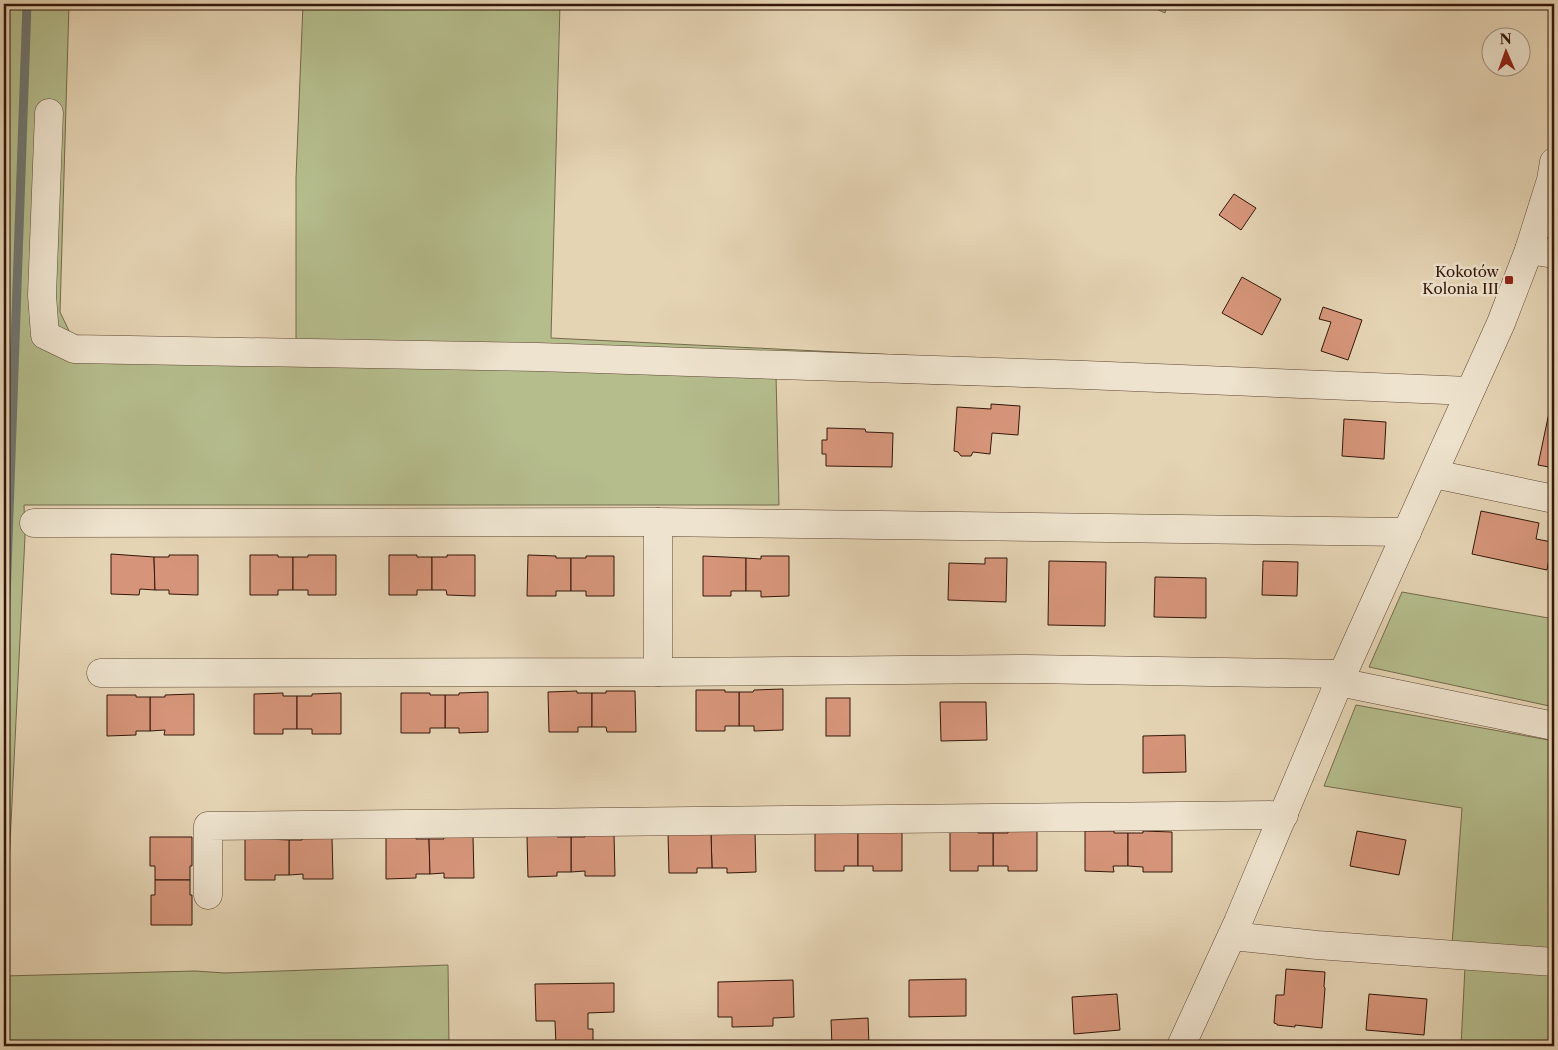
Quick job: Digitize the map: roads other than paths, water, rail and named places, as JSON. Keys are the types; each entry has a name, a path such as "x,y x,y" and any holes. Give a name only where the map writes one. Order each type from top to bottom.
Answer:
{"street":[{"path":"49,113 42,295 45,335 74,349 538,357 1055,374 1470,391"},
{"path":"1181,1046 1232,936 1341,678 1470,391 1501,323 1542,252 1554,162"},
{"path":"1434,474 1554,499"},
{"path":"34,523 658,522 1407,532"},
{"path":"658,522 658,672"},
{"path":"101,673 1027,669 1341,678 1554,726"},
{"path":"208,895 208,826 1284,816"},
{"path":"1232,936 1317,946 1554,962"}],"waterway":[{"path":"4,654 27,4"}],"place":[{"name":"Kokotów Kolonia III","path":"1509,280"}]}
